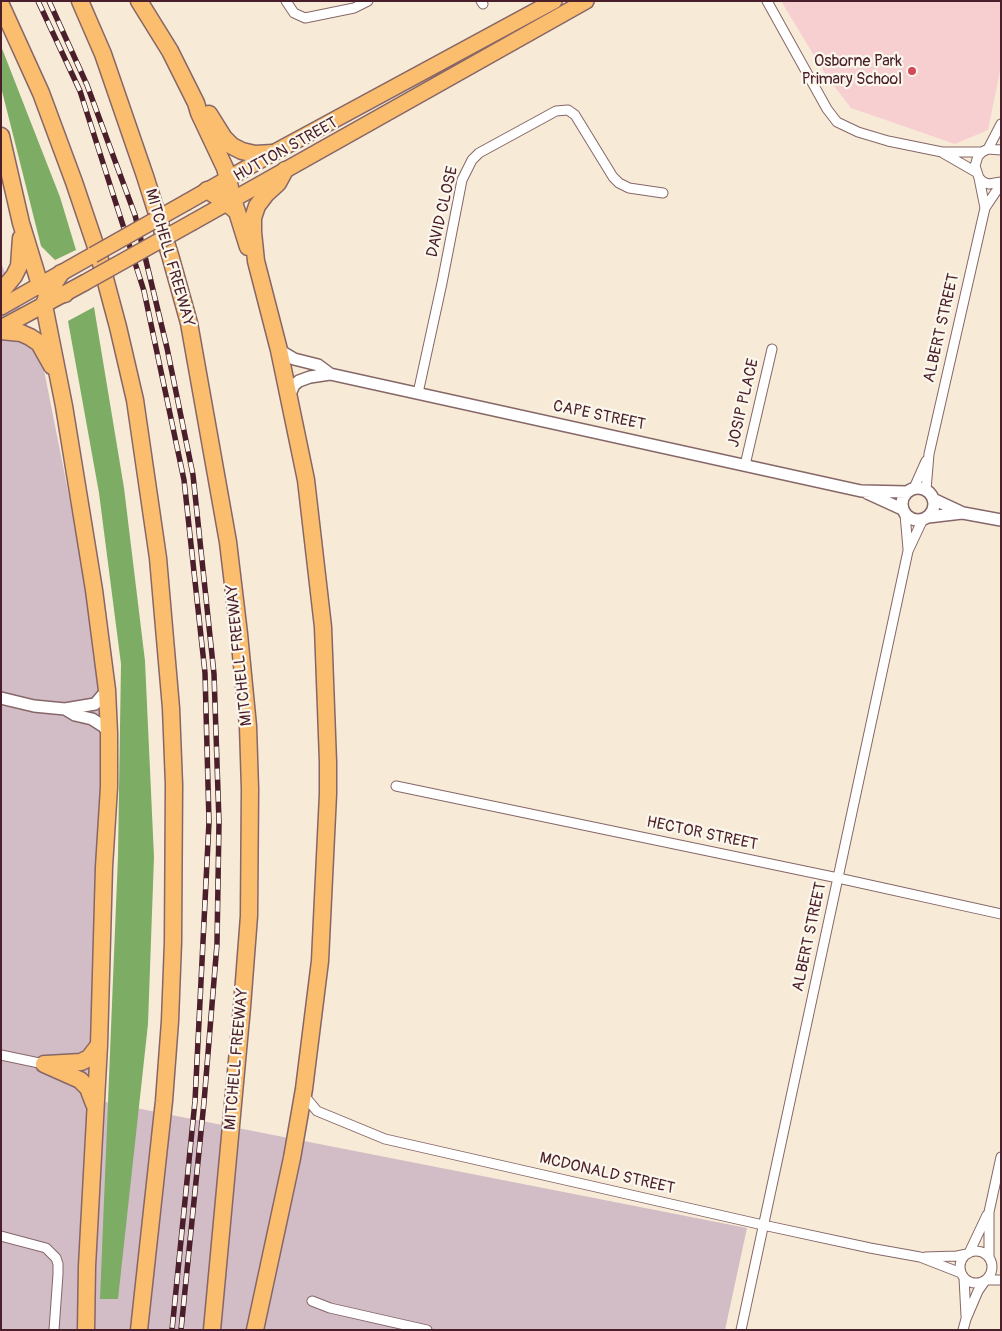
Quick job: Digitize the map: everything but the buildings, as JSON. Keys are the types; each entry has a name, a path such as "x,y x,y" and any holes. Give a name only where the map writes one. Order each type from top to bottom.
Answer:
{"highway":[{"name":"MITCHELL FREEWAY","path":"80,1 103,54 145,176 189,323 222,504 239,634 248,726 250,789 249,916 212,1330"},
{"path":"139,1 170,51 196,103 198,113 225,168 227,204 256,261"},
{"path":"1,5 41,93 99,256 135,400 158,558 171,708 174,794 174,942 164,1101 139,1330"},
{"path":"196,103 207,109 224,138 232,146 255,154 273,153"},
{"path":"1,136 21,223 42,295 58,377 94,590 107,690 109,787 104,867 99,1046 87,1266 86,1330"},
{"path":"255,1330 292,1158 304,1089 320,961 325,877 328,762 323,628 306,480 280,350 256,261 253,232 257,206 278,183 285,170"},
{"path":"207,190 227,204"},
{"path":"1,292 14,276 19,266 21,223"},
{"path":"42,295 62,272"},
{"path":"42,295 54,296 65,294"},
{"path":"1,329 21,333 39,343 58,377"},
{"path":"44,1064 81,1062 89,1058 99,1046"},
{"path":"44,1064 80,1080 88,1088 96,1109"}],"main road":[{"name":"HUTTON STREET","path":"62,272 273,153 554,1"},
{"name":"HUTTON STREET","path":"65,294 442,84 586,1"},
{"path":"1,307 42,295"},
{"path":"1,329 42,295"}],"street":[{"path":"286,1 294,13 306,18 354,8 368,1"},
{"path":"767,1 827,109 837,122 858,132 888,141 942,152 1001,150"},
{"name":"DAVID CLOSE","path":"418,393 462,180 472,160 479,153 556,111 565,109 575,115 613,177 619,183 629,188 663,193"},
{"path":"977,175 975,162 1001,124"},
{"path":"942,152 989,184 1001,183"},
{"name":"ALBERT STREET","path":"977,175 985,208"},
{"name":"ALBERT STREET","path":"930,495 929,454 985,208 1001,183"},
{"name":"JOSIP PLACE","path":"745,465 772,349"},
{"name":"CAPE STREET","path":"280,350 294,360 318,365 330,374"},
{"name":"CAPE STREET","path":"289,396 294,385 299,381 330,374 861,491 904,511"},
{"name":"ALBERT STREET","path":"910,490 929,454"},
{"path":"963,513 930,495 910,490 902,503 904,511 910,518 963,513 1001,520"},
{"name":"CAPE STREET","path":"861,491 910,490"},
{"path":"925,518 933,509 930,495"},
{"name":"ALBERT STREET","path":"904,511 908,551"},
{"name":"ALBERT STREET","path":"741,1330 908,551 925,518"},
{"path":"1,698 34,706 65,709 95,704 107,690"},
{"path":"65,709 75,715 92,719 103,726 109,733"},
{"name":"HECTOR STREET","path":"396,786 1001,914"},
{"path":"1,1055 44,1064"},
{"name":"MCDONALD STREET","path":"304,1089 307,1099 317,1111 385,1139 870,1248 920,1257 957,1256 968,1253"},
{"path":"963,1330 978,1291 992,1271 989,1212 1001,1157"},
{"path":"966,1319 961,1263 989,1212"},
{"path":"1,1236 46,1248 56,1258 58,1274 54,1330"},
{"path":"968,1253 979,1251 1001,1268"},
{"name":"MCDONALD STREET","path":"920,1257 963,1275"},
{"path":"963,1275 974,1283 1001,1280"},
{"path":"312,1301 330,1308 427,1330"}],"shaded area":[{"name":"Osborne Park Primary School","path":"781,1 1001,1 1001,66 988,130 955,144 851,108 827,77"},
{"path":"1,263 42,360 92,612 100,680 104,746 90,1099 747,1228 725,1330 1,1330"}],"green space":[{"path":"1,46 60,197 76,250 55,260 41,246 1,87"},
{"path":"94,307 124,488 145,661 154,857 148,1024 118,1299 100,1299 118,856 121,664 99,493 68,321"}],"railway":[{"path":"38,1 80,91 144,291 184,480 205,673 209,822 195,1101 172,1330"},
{"path":"49,1 87,85 135,215 167,348 193,475 214,674 219,822 217,944 204,1102 181,1330"}],"place":[{"name":"Osborne Park Primary School","path":"912,71"}]}
